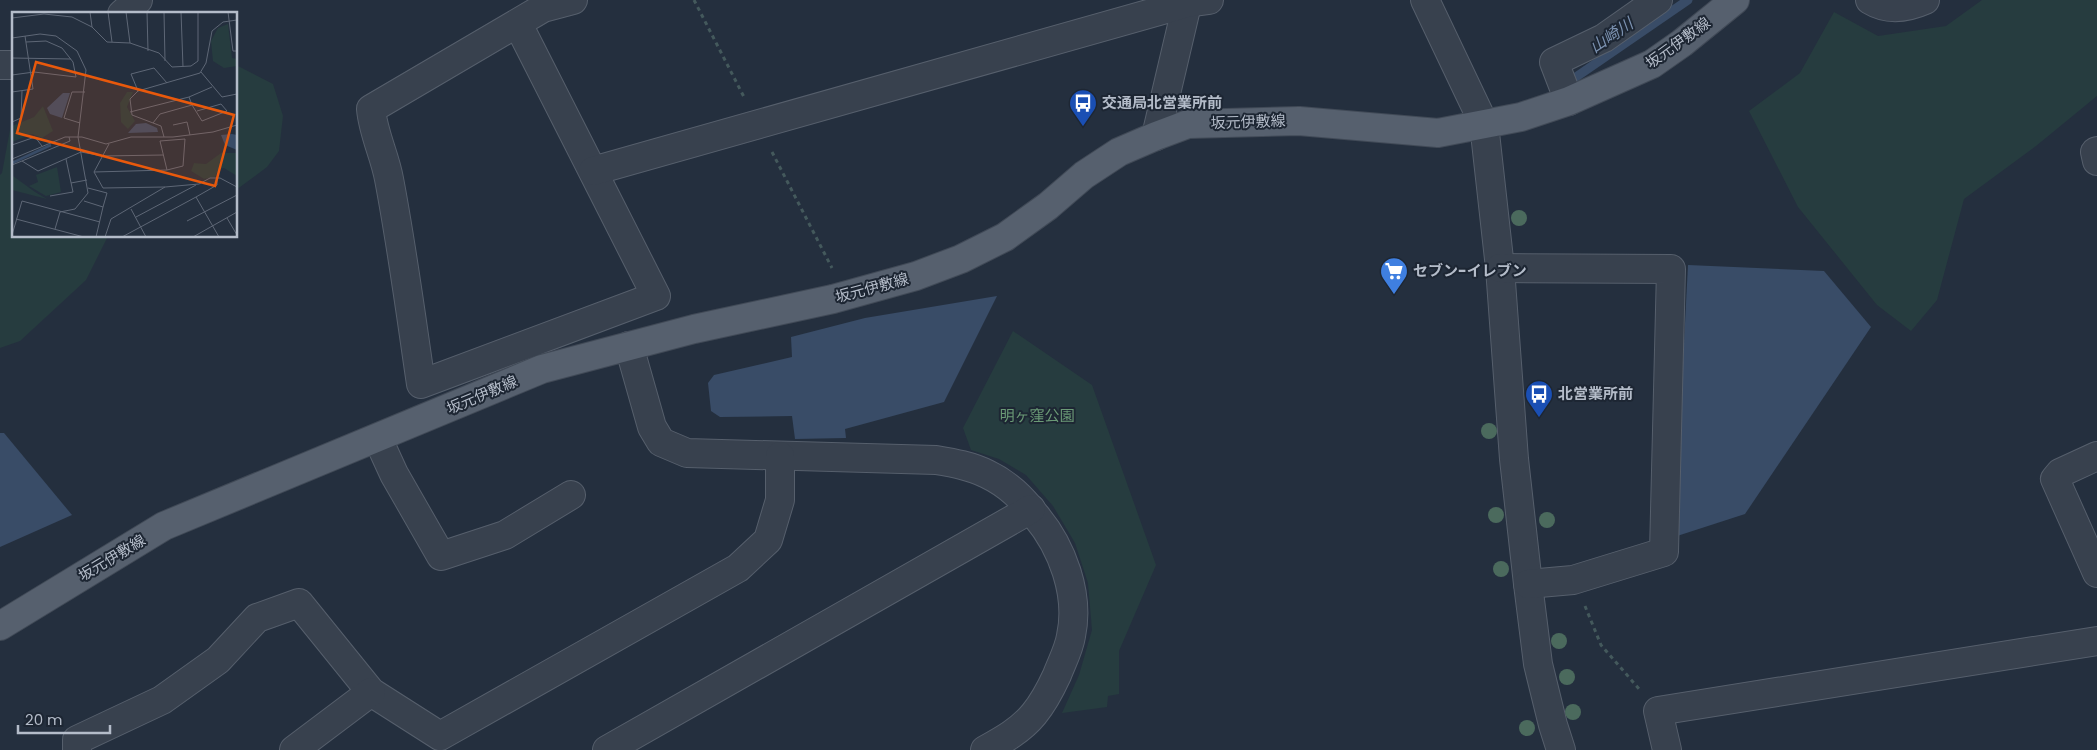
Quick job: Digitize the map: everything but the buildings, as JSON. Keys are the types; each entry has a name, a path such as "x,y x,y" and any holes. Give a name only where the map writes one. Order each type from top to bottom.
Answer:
{"main road":[{"name":"坂元伊敷線","path":"0,626 164,526 542,370 694,329 833,299 916,276 961,259 1004,236 1048,206 1084,175 1119,152 1188,124 1299,121 1438,133 1521,117 1569,101 1652,64 1682,44 1735,0"}],"street":[{"path":"124,12 138,0"},
{"path":"518,24 656,296 421,384 388,173 370,109 544,8 573,0"},
{"path":"1425,0 1484,124 1500,268 1514,459 1528,584 1538,664 1552,725 1562,750"},
{"path":"1569,101 1554,62 1604,38 1658,0"},
{"path":"1870,0 1878,5 1894,8 1912,6 1925,0"},
{"path":"593,171 1194,1"},
{"path":"1156,136 1194,1"},
{"path":"2097,151 2095,152 2097,161"},
{"path":"1500,268 1670,268 1664,552 1574,580 1528,584"},
{"path":"535,340 542,370"},
{"path":"629,346 652,427 660,442 687,453 936,460 963,464 986,473 1020,496 1049,532 1060,552 1069,579 1072,635 1050,690 1019,742 985,750"},
{"path":"378,439 394,474 441,556 505,535 571,495"},
{"path":"77,750 77,740 162,700 218,660 257,618 299,603 371,692 445,743 738,568 768,540 780,500 780,456"},
{"path":"2097,456 2060,473 2055,479 2097,573"},
{"path":"606,750 1031,509"},
{"path":"1667,750 1658,711 2097,641"},
{"path":"294,750 371,692"}],"path":[{"path":"1574,580 1601,645 1658,711"}],"green space":[{"path":"1982,0 2097,0 2097,96 2036,146 1964,199 1937,300 1911,331 1877,305 1798,207 1749,111 1800,73 1834,12 1878,36 1946,26"},
{"path":"238,66 273,84 283,116 279,151 267,167 238,189"},
{"path":"12,119 12,238 107,238 86,280 20,341 0,348 0,175 2,173"},
{"name":"明ヶ窪公園","path":"1013,331 1092,385 1156,565 1119,651 1119,694 1108,696 1107,707 1062,713 1079,675 1092,630 1088,583 1075,543 1053,506 1026,475 999,459 971,450 963,428"}],"water":[{"path":"1688,265 1824,271 1871,327 1745,514 1674,537"},
{"path":"997,296 944,402 845,429 846,438 795,439 792,416 720,417 711,411 708,383 714,375 792,357 791,337 865,318"},
{"path":"0,433 4,433 72,515 0,547"}],"waterway":[{"name":"山崎川","path":"1576,77 1688,0"}],"place":[{"name":"交通局北営業所前","path":"1083,127"},
{"name":"セブン-イレブン","path":"1394,295"},
{"name":"北営業所前","path":"1539,418"}]}
